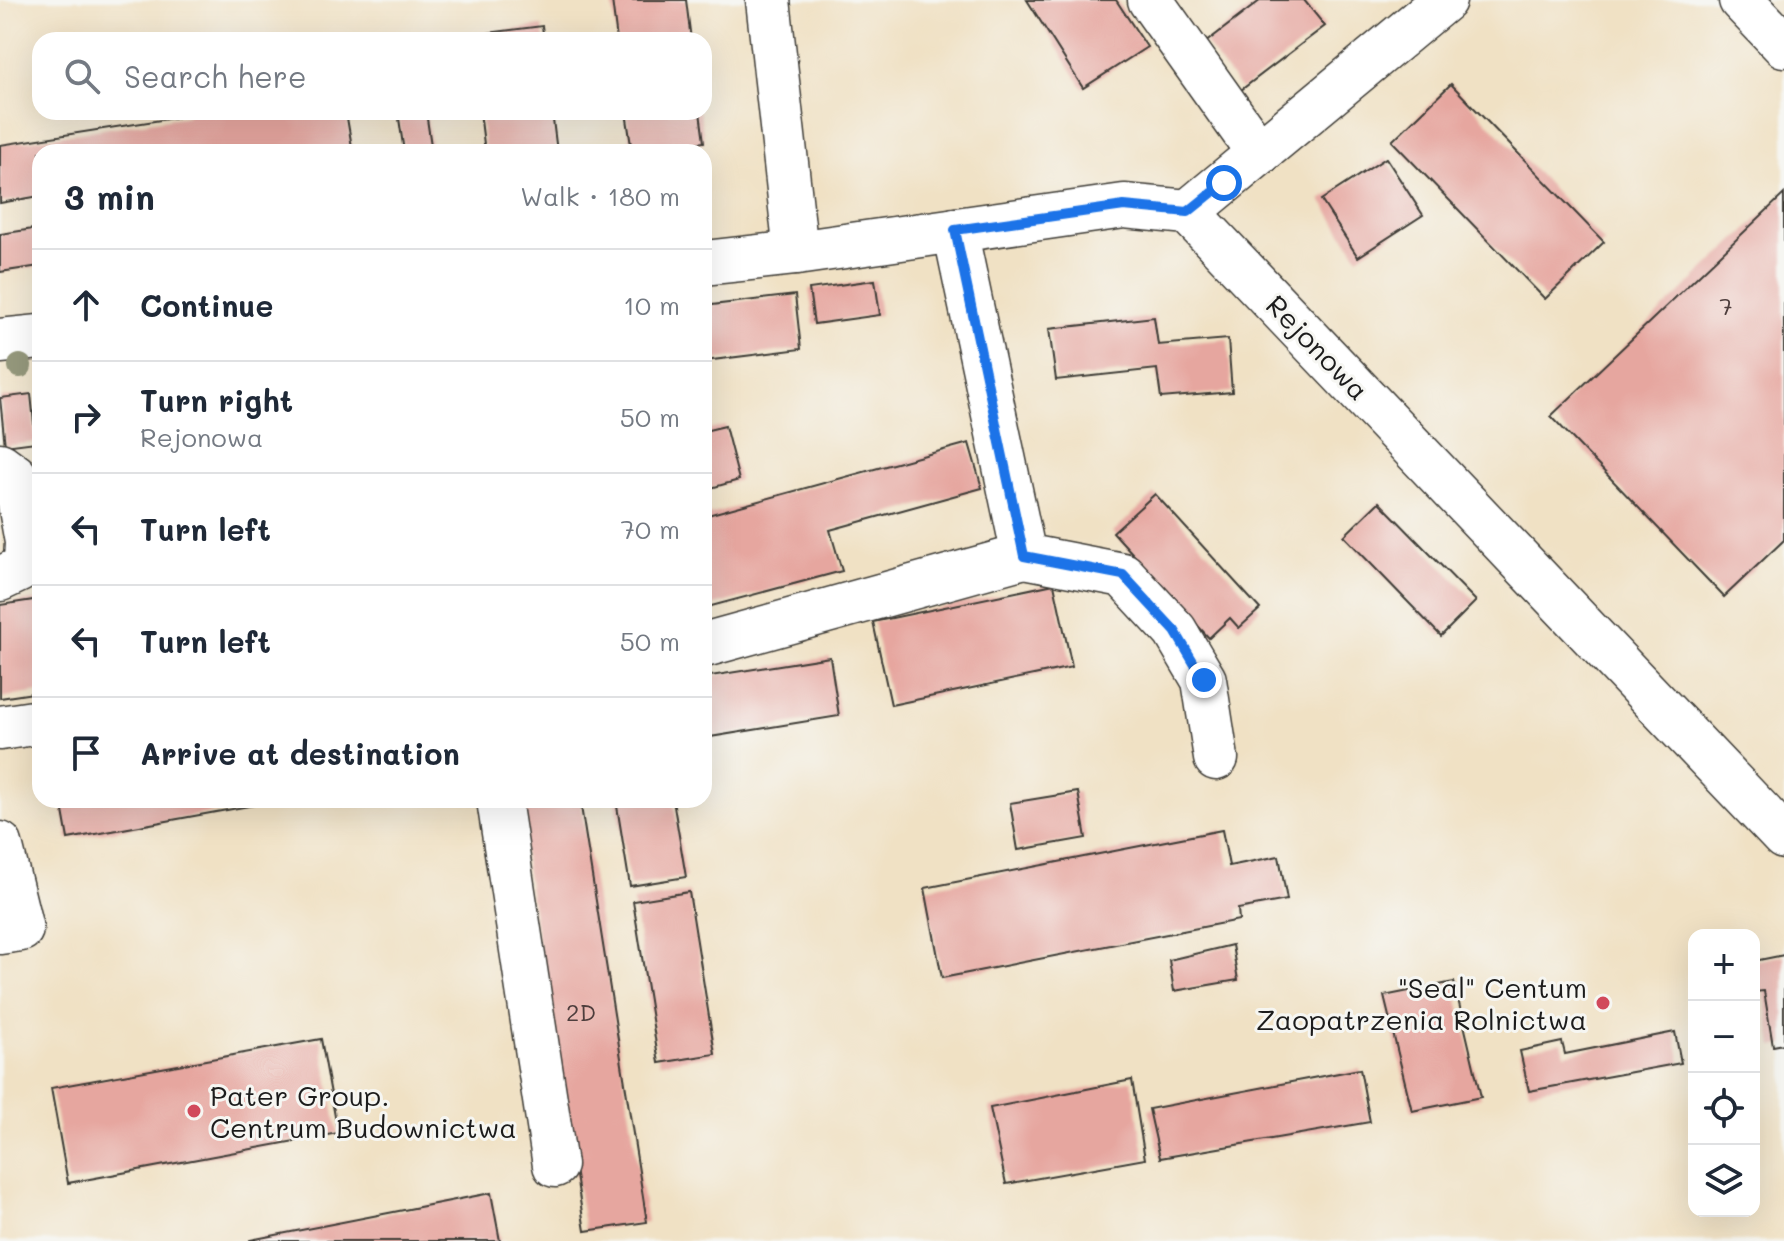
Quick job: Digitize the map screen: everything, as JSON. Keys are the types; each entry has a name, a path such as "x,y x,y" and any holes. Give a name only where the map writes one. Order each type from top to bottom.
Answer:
{"street":[{"path":"768,0 796,253"},
{"path":"1150,0 1259,153"},
{"path":"712,262 1124,206 1188,212 1444,0"},
{"path":"1741,0 1784,45"},
{"name":"Rejonowa","path":"1188,212 1784,837"},
{"path":"955,230 1024,556"},
{"path":"0,341 32,338"},
{"path":"0,465 15,476 27,542 26,562 20,572"},
{"path":"712,643 1024,556 1123,575 1175,631 1204,680 1216,758"},
{"path":"0,728 32,723"},
{"path":"500,808 555,1165"},
{"path":"0,844 21,929 0,932"}],"building":[{"path":"612,0 686,0 690,32 616,32"},
{"path":"1027,0 1116,0 1147,47 1083,88"},
{"path":"1261,0 1304,0 1325,26 1241,90 1205,43"},
{"path":"542,26 543,32 495,32"},
{"path":"1451,84 1604,242 1545,299 1392,141"},
{"path":"161,120 347,120 351,144 32,144 32,197 0,203 0,145"},
{"path":"399,120 427,120 431,144 403,144"},
{"path":"481,120 553,120 556,144 484,144"},
{"path":"627,120 701,120 704,142 631,144"},
{"path":"1386,158 1423,215 1358,257 1321,200"},
{"path":"1784,194 1784,540 1724,597 1551,416"},
{"path":"32,229 32,267 0,272 0,234"},
{"path":"875,280 880,315 814,324 809,289"},
{"path":"795,295 801,349 712,360 712,305"},
{"path":"1154,317 1158,345 1228,339 1232,392 1161,398 1157,369 1056,380 1049,329"},
{"path":"31,394 32,443 5,446 0,398"},
{"path":"725,426 739,480 712,488 712,429"},
{"path":"969,443 982,488 830,530 842,571 712,606 712,514"},
{"path":"1155,494 1260,609 1239,628 1230,618 1209,638 1113,532"},
{"path":"1379,502 1476,601 1441,636 1344,536"},
{"path":"1054,584 1072,667 891,705 873,622"},
{"path":"32,600 32,693 0,698 0,605"},
{"path":"830,657 839,716 712,737 712,676"},
{"path":"1078,792 1086,838 1018,850 1010,803"},
{"path":"62,808 238,808 68,839"},
{"path":"516,808 581,808 647,1222 585,1231"},
{"path":"617,808 674,808 686,877 630,886"},
{"path":"1222,830 1229,866 1279,856 1287,900 1238,909 1239,920 942,978 925,888"},
{"path":"689,892 715,1054 659,1063 633,901"},
{"path":"1232,945 1238,980 1174,991 1169,960"},
{"path":"1784,955 1784,1044 1773,1046 1764,991 1760,991 1760,960"},
{"path":"1454,982 1481,1097 1412,1111 1384,996"},
{"path":"1675,1032 1681,1063 1529,1091 1520,1051 1562,1042 1565,1054"},
{"name":"Pater Group. Centrum Budownictwa","path":"321,1039 338,1133 68,1183 51,1088"},
{"path":"1360,1069 1370,1122 1160,1158 1149,1109"},
{"path":"1132,1080 1145,1159 1006,1184 990,1108"},
{"path":"491,1193 500,1241 250,1241 250,1240"}],"place":[{"name":"\"Seal\" Centum Zaopatrzenia Rolnictwa","path":"1603,1003"},
{"name":"Pater Group. Centrum Budownictwa","path":"194,1111"}],"route":[{"path":"1204,680 1175,631 1123,575 1024,556 955,230 1124,206 1188,212 1224,183"}]}
